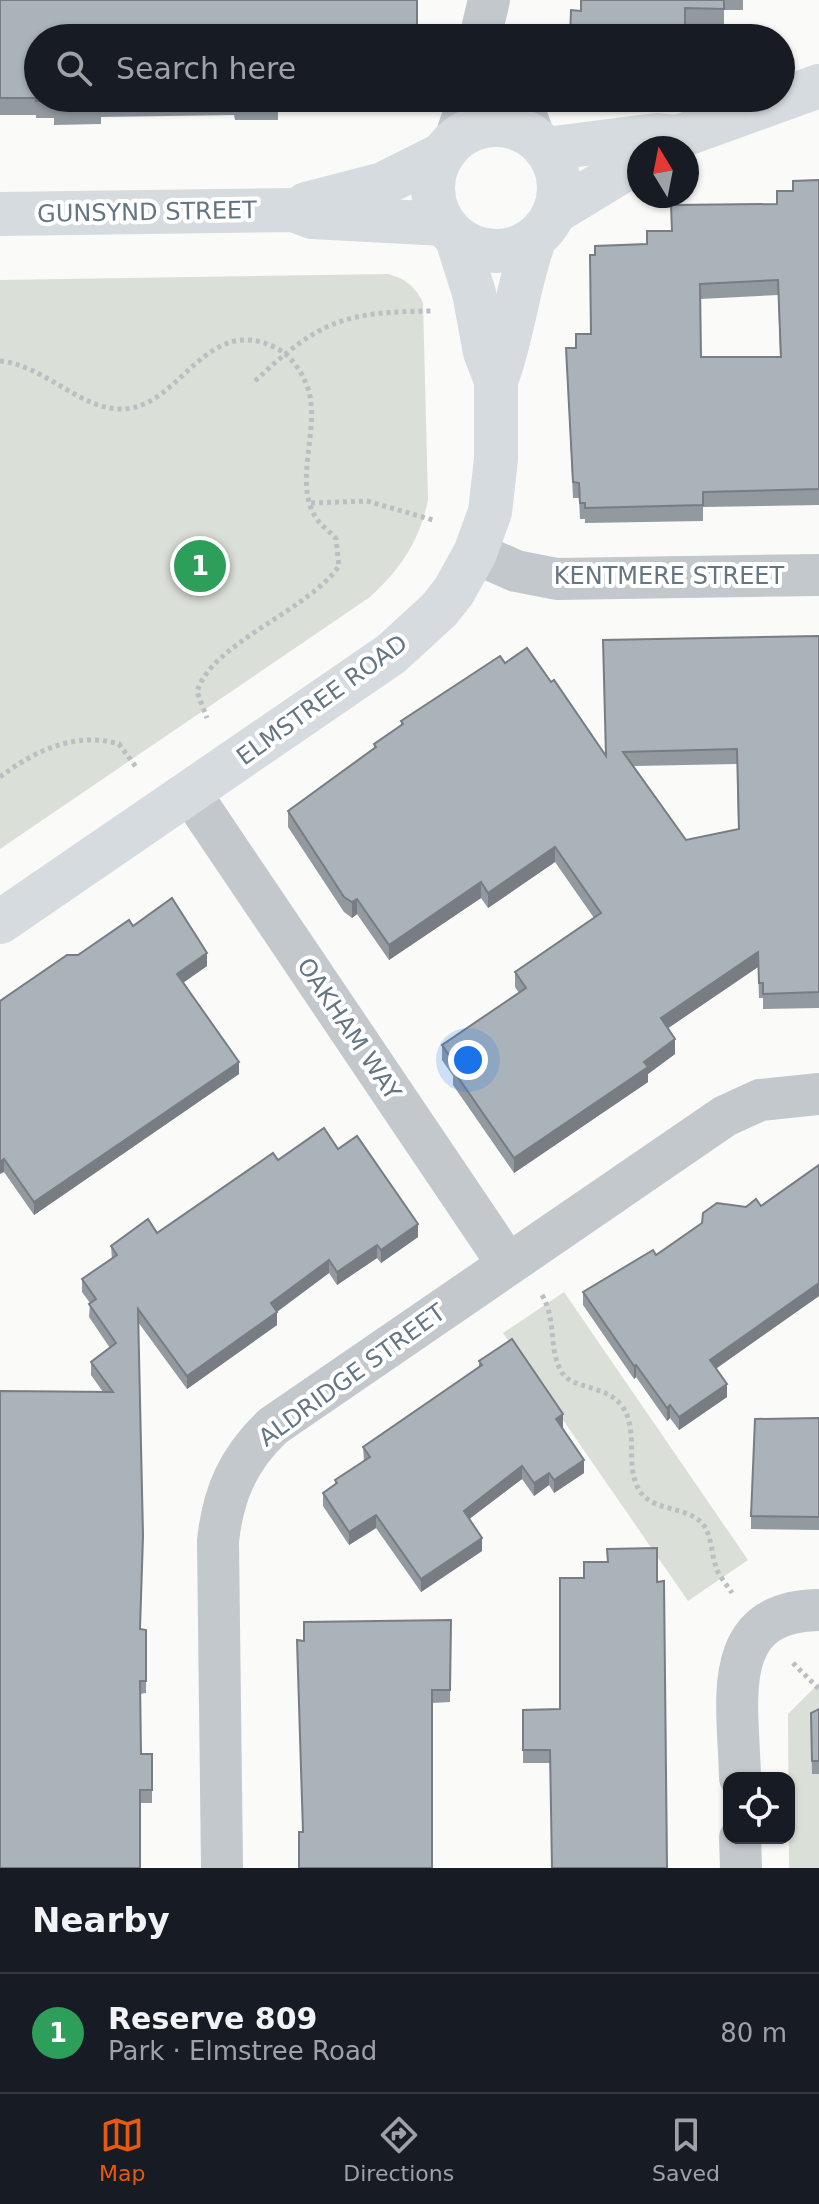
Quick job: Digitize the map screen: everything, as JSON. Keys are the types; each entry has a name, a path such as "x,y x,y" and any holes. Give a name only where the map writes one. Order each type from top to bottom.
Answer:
{"street":[{"path":"483,24 489,0"},
{"path":"496,0 503,24"},
{"path":"795,95 819,86"},
{"path":"463,112 449,147 435,170 432,189 450,231 488,251 513,249 627,169"},
{"path":"688,136 751,112"},
{"path":"449,147 477,128 502,125 658,136"},
{"path":"533,128 559,179 545,225"},
{"name":"GUNSYND STREET","path":"294,210 311,201 383,184 449,147"},
{"name":"GUNSYND STREET","path":"0,214 294,210 312,217 450,231"},
{"name":"ELMSTREE ROAD","path":"0,922 191,794 391,654 439,610 475,553 490,512 494,485 496,381 507,353 521,274 545,225"},
{"name":"ELMSTREE ROAD","path":"450,231 474,293 485,352 496,381"},
{"name":"KENTMERE STREET","path":"475,553 516,571 557,579 819,575"},
{"name":"OAKHAM WAY","path":"191,794 507,1263"},
{"name":"ALDRIDGE STREET","path":"222,1868 218,1541 221,1512 245,1456 273,1426 725,1116 760,1100 819,1094"},
{"path":"740,1772 739,1667 745,1645 761,1627 782,1615 819,1610"},
{"path":"740,1844 741,1868"}],"path":[{"path":"255,381 285,353 341,318 437,311"},
{"path":"0,361 27,367 96,404 125,410 143,405 214,349 230,343 259,342 285,353 300,372 311,403 307,484 320,523 336,539 339,566 321,586 209,667 197,692 207,718"},
{"path":"311,503 367,501 433,520"},
{"path":"0,777 30,756 50,748 91,740 119,744 136,767"},
{"path":"507,1263 529,1274 544,1298 553,1318 556,1359 562,1374 574,1382 609,1392 623,1407 631,1427 637,1487 645,1499 690,1514 703,1523 717,1569 734,1595"},
{"path":"792,1662 819,1689"}],"shaded area":[{"path":"388,274 409,284 423,303 428,500 420,529 407,553 391,576 370,597 0,849 0,280"},
{"path":"564,1292 748,1560 688,1601 503,1333"},
{"path":"819,1683 819,1868 789,1868 789,1844 795,1844 795,1772 788,1772 788,1714"}],"building":[{"path":"0,0 417,0 417,24 24,24 24,98 0,98"},
{"path":"581,0 724,0 724,9 685,8 685,24 570,24 571,10 581,11"},
{"path":"819,180 819,489 703,492 703,505 585,508 585,503 580,503 579,483 573,482 566,348 576,348 576,334 591,334 590,255 595,255 595,246 647,244 647,231 672,231 671,208 777,204 777,191 793,191 793,181","holes":["778,280 781,357 701,357 700,284"]},
{"path":"819,636 819,992 763,994 763,983 759,983 758,952 661,1018 675,1039 644,1062 648,1067 514,1158 453,1070 457,1067 442,1045 526,988 515,972 601,913 555,847 488,893 481,882 389,945 357,899 352,902 344,897 288,811 376,747 374,744 403,724 401,721 500,656 505,663 527,648 551,682 554,680 606,756 603,640","holes":["737,749 739,829 686,840 623,752"]},
{"path":"172,898 207,953 177,974 239,1062 34,1202 4,1159 0,1162 0,1001 67,955 78,955 129,920 133,926"},
{"path":"324,1128 338,1149 357,1136 418,1224 381,1250 377,1245 337,1272 329,1260 271,1303 277,1312 187,1376 138,1309 143,1536 140,1629 146,1630 146,1681 140,1681 141,1754 152,1754 152,1790 140,1790 140,1868 0,1868 0,1391 113,1392 91,1362 116,1343 89,1304 96,1299 82,1279 117,1255 111,1246 148,1219 157,1233 273,1153 278,1160"},
{"path":"819,1165 819,1283 710,1360 727,1384 679,1417 670,1405 667,1408 634,1366 583,1292 653,1250 656,1255 702,1223 703,1213 717,1203 746,1207 756,1199 761,1206"},
{"path":"512,1339 563,1414 556,1419 584,1460 554,1480 549,1473 534,1483 522,1466 464,1511 482,1538 421,1579 376,1515 349,1532 323,1493 337,1483 335,1480 370,1457 363,1447 482,1365 479,1361"},
{"path":"819,1418 819,1517 751,1516 755,1419"},
{"path":"657,1548 657,1582 664,1581 667,1868 552,1868 550,1750 523,1750 523,1710 560,1709 560,1578 584,1578 584,1562 608,1562 607,1549"},
{"path":"451,1620 450,1690 432,1690 432,1868 299,1868 299,1832 303,1832 297,1640 304,1641 304,1622"},
{"path":"819,1709 819,1761 812,1761 811,1713"}],"place":[{"name":"Reserve 809","path":"200,566"}]}
